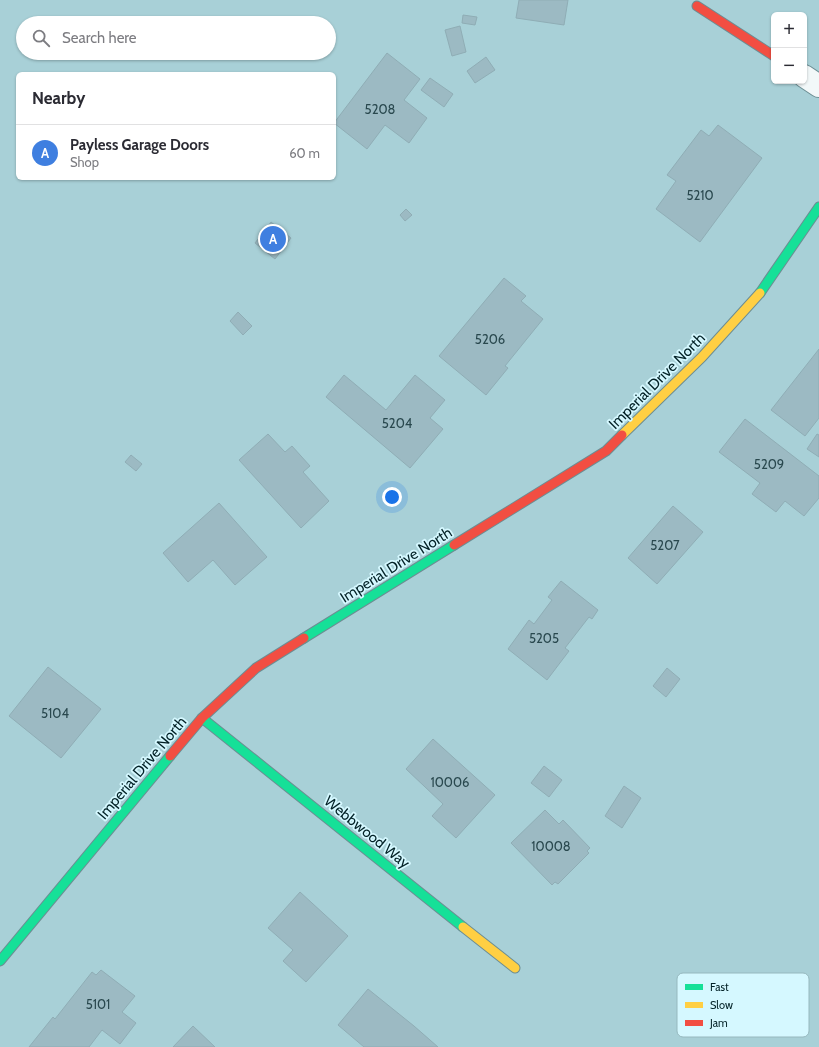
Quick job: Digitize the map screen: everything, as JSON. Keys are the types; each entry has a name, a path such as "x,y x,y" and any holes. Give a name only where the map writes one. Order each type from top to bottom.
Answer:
{"street":[{"path":"697,6 771,54"},
{"path":"807,78 819,86"},
{"name":"Imperial Drive North","path":"0,961 202,718 256,668 606,451 702,357 762,291 819,207"},
{"name":"Webbwood Way","path":"202,718 515,968"}],"building":[{"path":"519,0 568,0 564,25 516,18"},
{"path":"463,15 477,17 475,25 462,23"},
{"path":"460,26 466,52 452,56 445,30"},
{"path":"387,53 420,79 404,100 427,118 409,143 385,125 367,149 336,125 336,120"},
{"path":"486,57 495,70 475,83 467,71"},
{"path":"430,78 453,94 444,107 421,90"},
{"path":"718,125 762,158 700,242 656,209 676,181 667,175 701,130 709,136"},
{"path":"406,209 412,215 405,221 400,215"},
{"path":"271,222 291,238 275,259 255,243"},
{"path":"504,278 526,296 521,301 543,319 505,366 508,368 486,395 439,356"},
{"path":"238,312 252,326 243,335 230,321"},
{"path":"819,349 819,418 805,436 771,410"},
{"path":"344,375 386,410 415,375 445,400 430,418 443,429 410,468 326,397"},
{"path":"745,419 819,476 819,498 804,516 785,501 776,512 752,494 760,483 719,452"},
{"path":"268,434 285,452 292,446 310,466 303,472 329,501 301,528 239,460"},
{"path":"817,434 819,435 819,457 807,449"},
{"path":"131,455 142,464 136,471 125,462"},
{"path":"219,503 267,557 235,585 213,560 188,582 163,553"},
{"path":"673,506 703,532 657,584 628,558"},
{"path":"561,581 598,610 592,619 589,617 565,648 569,651 547,680 508,649 529,620 534,624 552,600 548,597"},
{"path":"48,667 101,709 61,758 9,716"},
{"path":"667,668 680,679 666,697 653,686"},
{"path":"433,739 495,795 456,838 432,816 443,804 406,769"},
{"path":"544,766 562,780 549,797 531,783"},
{"path":"624,786 641,798 622,828 605,816"},
{"path":"545,810 559,824 563,820 590,848 587,851 589,853 558,884 555,882 552,885 511,843"},
{"path":"300,892 348,936 306,982 283,961 293,950 268,928"},
{"path":"101,970 135,996 122,1012 136,1023 120,1044 102,1030 89,1047 29,1047 53,1017 55,1019 92,972 96,975"},
{"path":"368,989 438,1047 364,1047 338,1025"},
{"path":"193,1026 215,1047 173,1047"}],"traffic: fast":[{"path":"760,293 819,207"},
{"path":"304,638 454,545"},
{"path":"202,718 463,927"},
{"path":"0,961 170,756"}],"traffic: slow":[{"path":"622,435 702,357 760,293"},
{"path":"463,927 515,968"}],"traffic: jam":[{"path":"697,6 771,54"},
{"path":"454,545 606,451 622,435"},
{"path":"170,756 202,718 256,668 304,638"}],"place":[{"name":"Payless Garage Doors","path":"273,239"}]}
